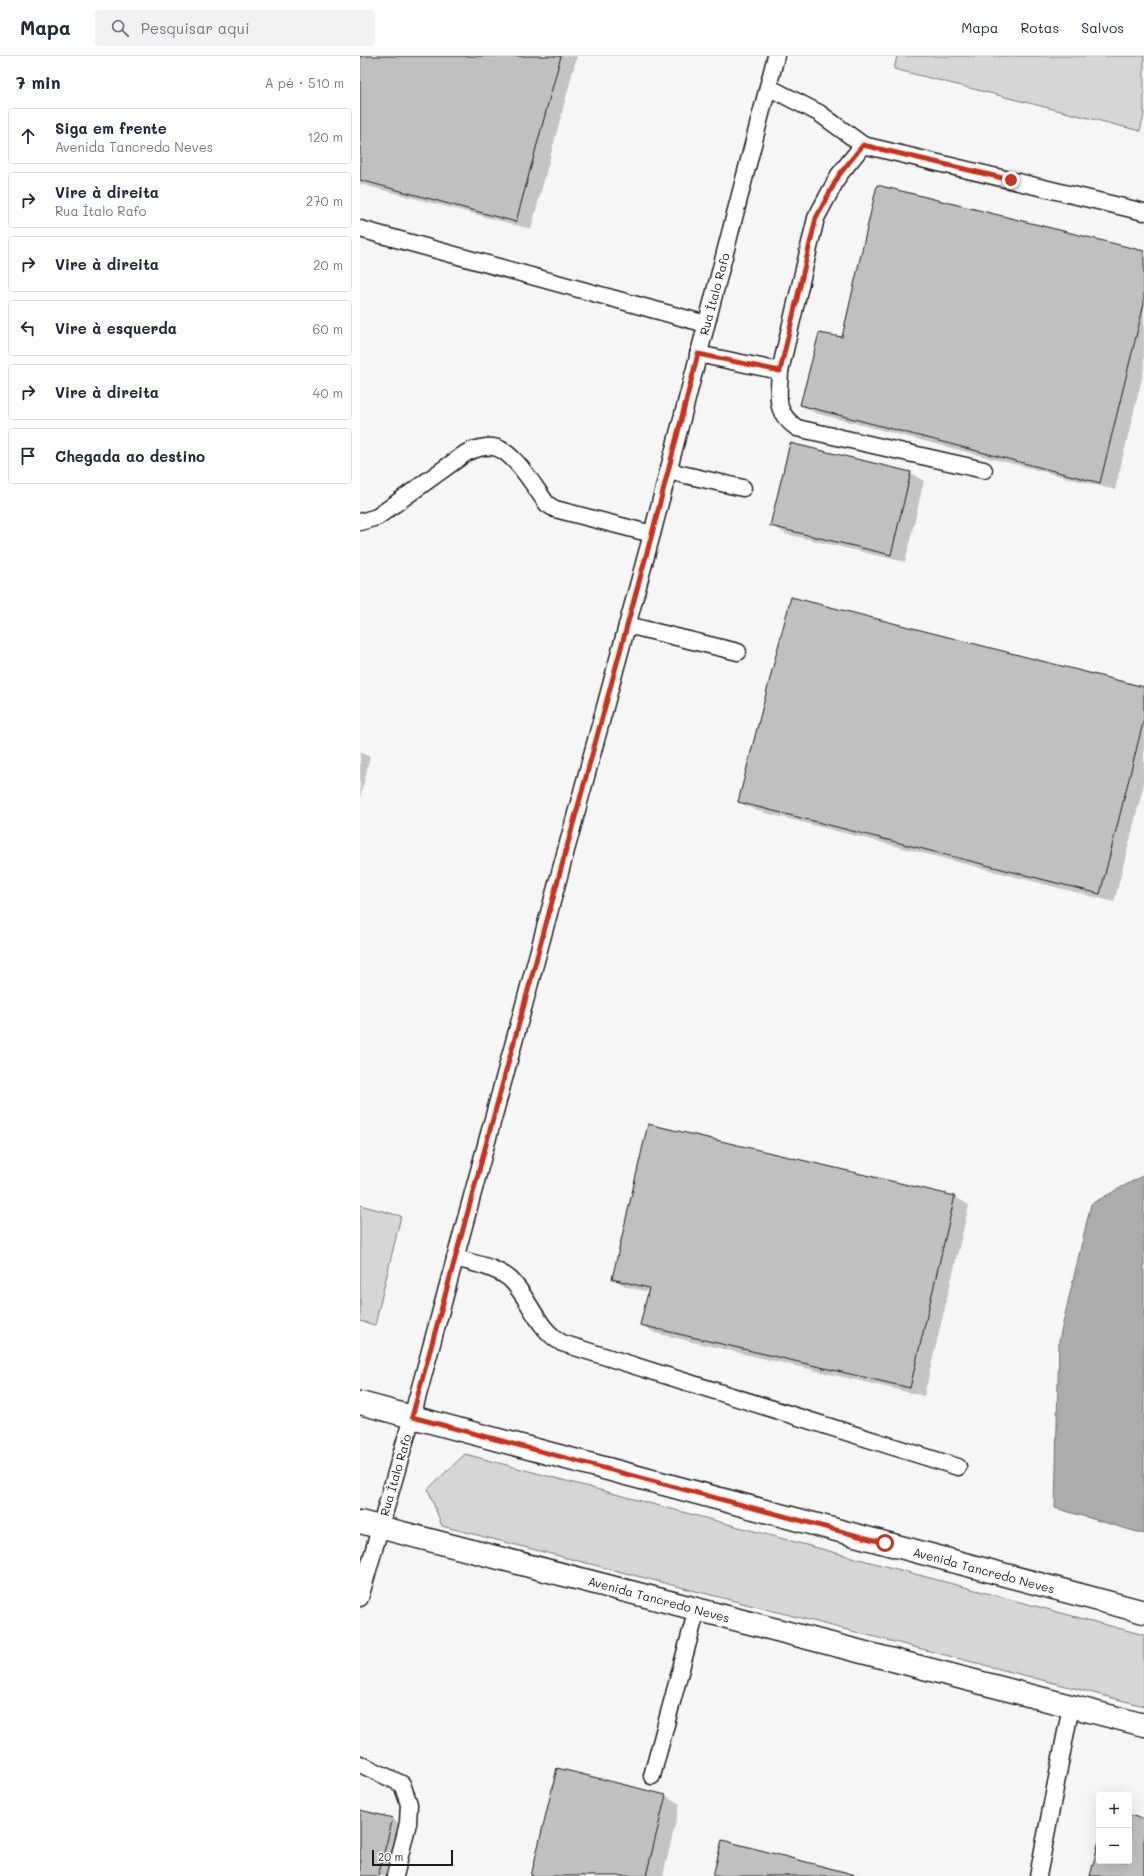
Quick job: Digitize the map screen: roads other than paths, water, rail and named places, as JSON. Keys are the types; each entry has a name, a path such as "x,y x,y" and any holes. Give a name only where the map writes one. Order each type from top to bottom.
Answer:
{"main road":[{"name":"Avenida Tancredo Neves","path":"360,1403 1144,1612"},
{"name":"Avenida Tancredo Neves","path":"360,1522 1144,1725"}],"lane":[{"name":"Rua Ítalo Rafo","path":"360,1598 412,1417 652,534 776,56"},
{"path":"768,87 819,113 863,145 1144,212"},
{"path":"863,145 839,175 816,218 780,371 779,407 785,419 797,428 984,470"},
{"path":"360,229 706,324"},
{"path":"698,354 780,371"},
{"path":"360,522 377,517 466,453 480,447 494,447 508,453 546,504 555,509 652,534"},
{"path":"668,471 743,488"},
{"path":"627,626 738,652"},
{"path":"455,1258 497,1271 511,1280 548,1333 562,1343 958,1467"},
{"path":"652,1776 697,1609"},
{"path":"1038,1876 1071,1706"},
{"path":"360,1764 402,1784 409,1804 408,1823 395,1876"}]}
